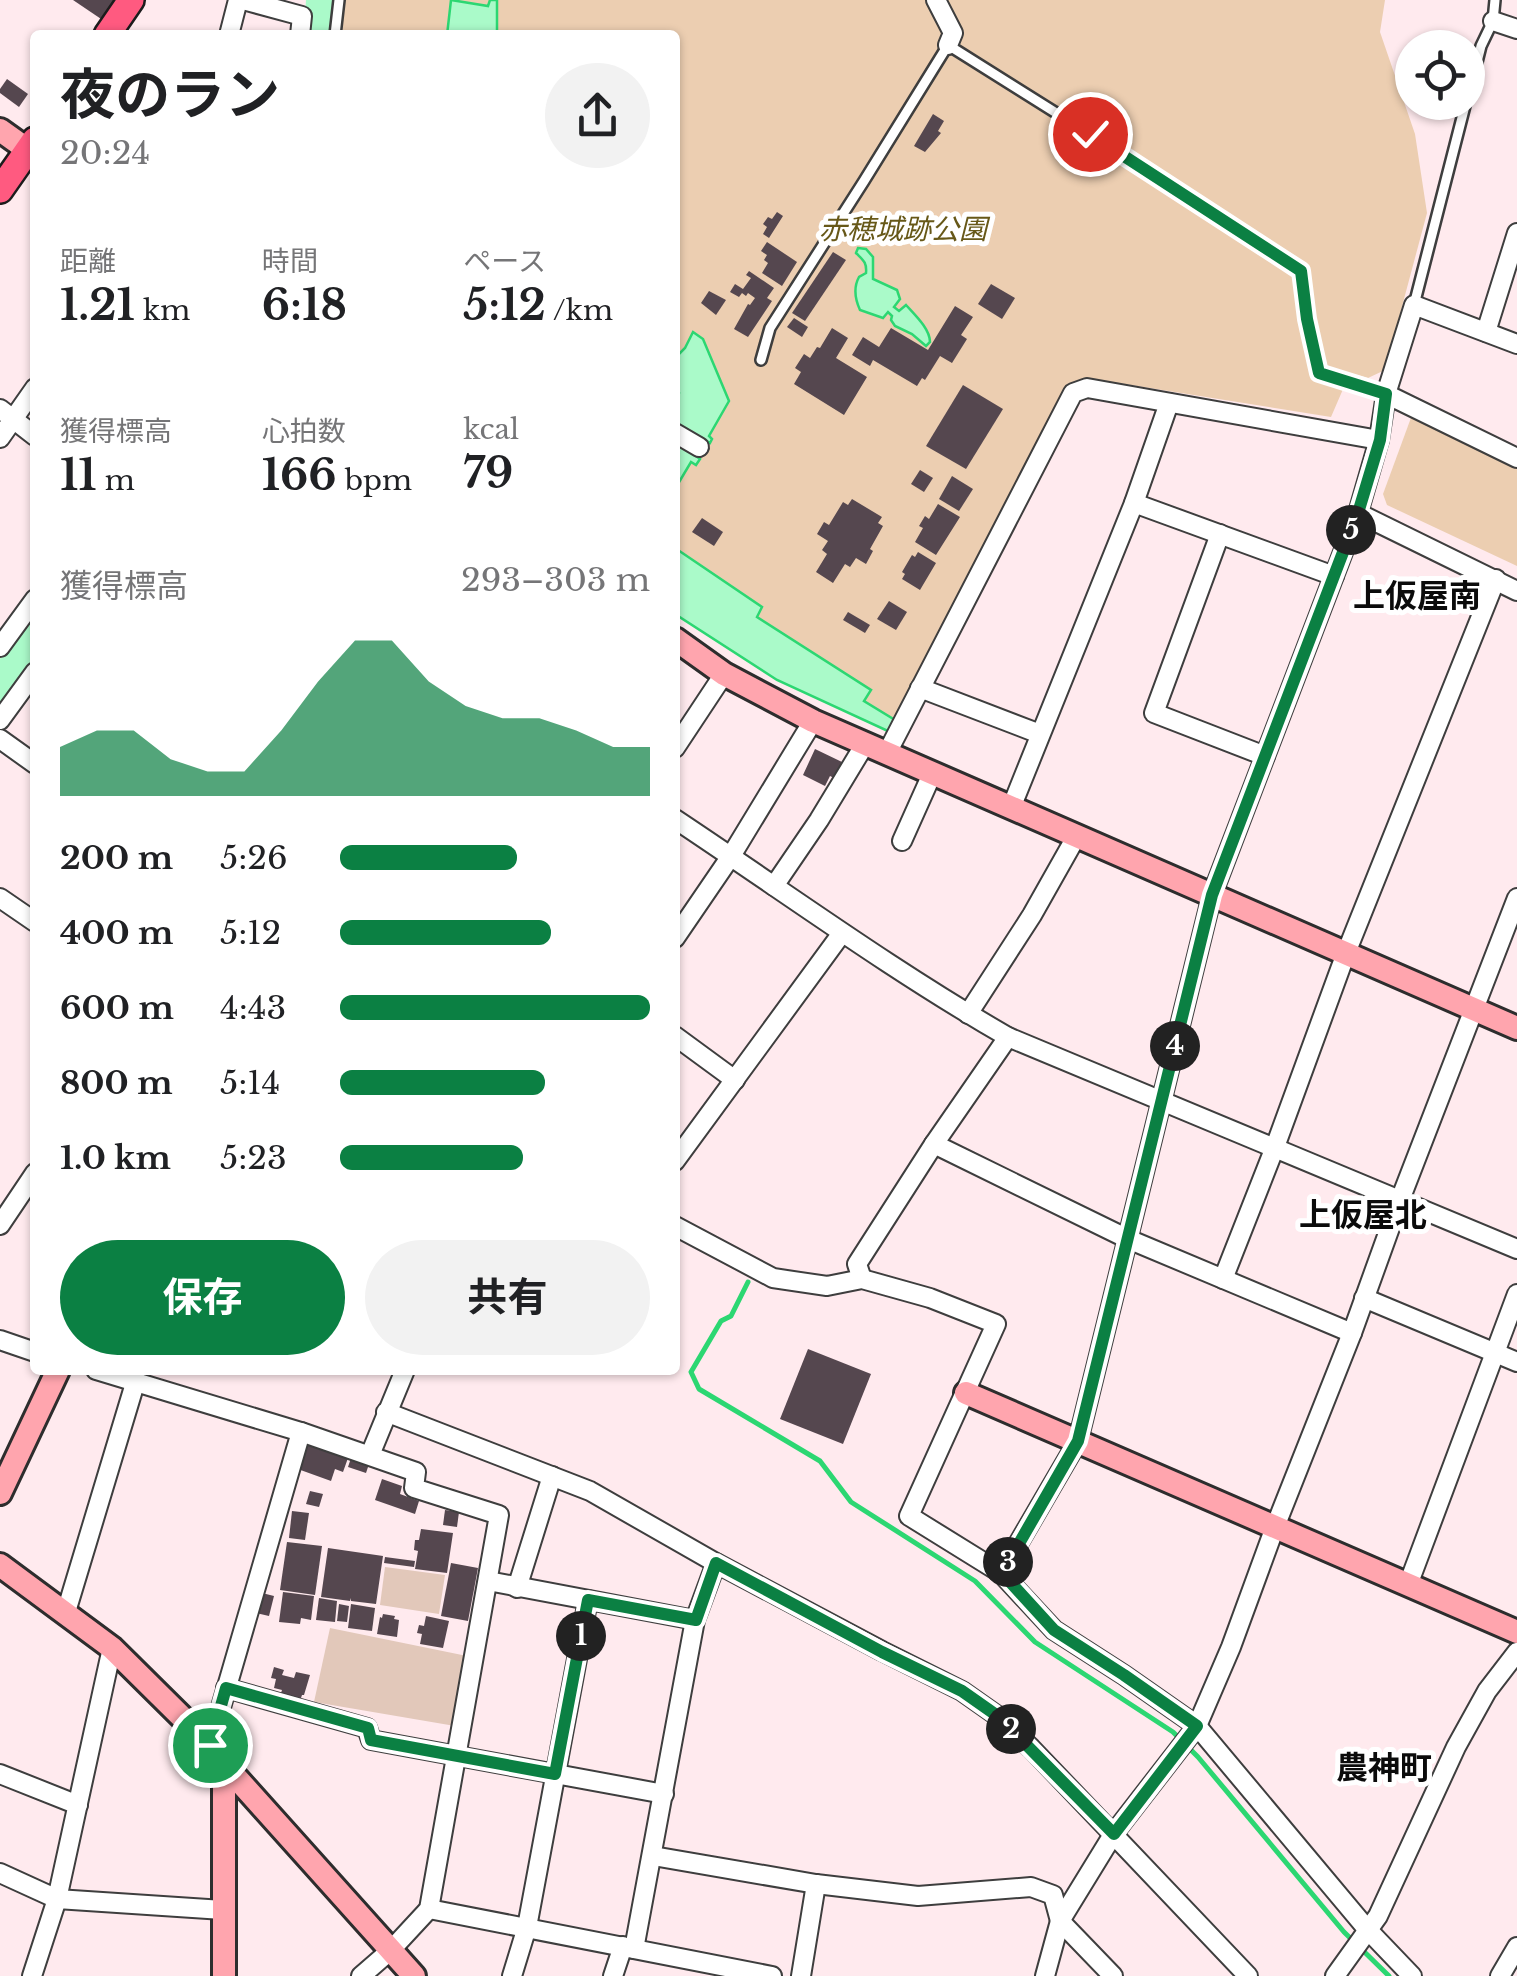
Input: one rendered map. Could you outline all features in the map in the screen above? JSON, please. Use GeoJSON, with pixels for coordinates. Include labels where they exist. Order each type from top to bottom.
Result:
{"type":"FeatureCollection","features":[{"type":"Feature","properties":{"kind":"main road"},"geometry":{"type":"LineString","coordinates":[[110,30],[131,0]]}},
{"type":"Feature","properties":{"kind":"main road"},"geometry":{"type":"LineString","coordinates":[[0,190],[30,152]]}},
{"type":"Feature","properties":{"kind":"street"},"geometry":{"type":"LineString","coordinates":[[231,30],[240,0],[302,16],[301,30]]}},
{"type":"Feature","properties":{"kind":"street"},"geometry":{"type":"LineString","coordinates":[[936,0],[954,33],[948,46]]}},
{"type":"Feature","properties":{"kind":"street"},"geometry":{"type":"LineString","coordinates":[[1493,22],[1517,29]]}},
{"type":"Feature","properties":{"kind":"street"},"geometry":{"type":"LineString","coordinates":[[0,130],[30,146]]}},
{"type":"Feature","properties":{"kind":"street"},"geometry":{"type":"LineString","coordinates":[[1486,332],[1517,233]]}},
{"type":"Feature","properties":{"kind":"street"},"geometry":{"type":"LineString","coordinates":[[1002,1573],[1078,1441],[1212,895],[1358,513],[1380,440],[1386,394],[1414,305],[1517,344]]}},
{"type":"Feature","properties":{"kind":"street"},"geometry":{"type":"LineString","coordinates":[[774,886],[920,688],[1073,392],[1087,388],[1380,440]]}},
{"type":"Feature","properties":{"kind":"street"},"geometry":{"type":"LineString","coordinates":[[0,438],[6,414],[30,392]]}},
{"type":"Feature","properties":{"kind":"street"},"geometry":{"type":"LineString","coordinates":[[1386,394],[1517,458]]}},
{"type":"Feature","properties":{"kind":"street"},"geometry":{"type":"LineString","coordinates":[[1012,808],[1134,503],[1169,404]]}},
{"type":"Feature","properties":{"kind":"street"},"geometry":{"type":"LineString","coordinates":[[6,414],[30,432]]}},
{"type":"Feature","properties":{"kind":"street"},"geometry":{"type":"LineString","coordinates":[[680,435],[699,447]]}},
{"type":"Feature","properties":{"kind":"street"},"geometry":{"type":"LineString","coordinates":[[1134,503],[1334,576]]}},
{"type":"Feature","properties":{"kind":"street"},"geometry":{"type":"LineString","coordinates":[[1358,513],[1517,591]]}},
{"type":"Feature","properties":{"kind":"street"},"geometry":{"type":"LineString","coordinates":[[1220,534],[1154,713],[1265,756]]}},
{"type":"Feature","properties":{"kind":"street"},"geometry":{"type":"LineString","coordinates":[[1224,1279],[1346,952],[1496,579]]}},
{"type":"Feature","properties":{"kind":"street"},"geometry":{"type":"LineString","coordinates":[[0,647],[30,606]]}},
{"type":"Feature","properties":{"kind":"street"},"geometry":{"type":"LineString","coordinates":[[680,643],[724,674],[813,721],[1517,1028]]}},
{"type":"Feature","properties":{"kind":"street"},"geometry":{"type":"LineString","coordinates":[[680,740],[724,674]]}},
{"type":"Feature","properties":{"kind":"street"},"geometry":{"type":"LineString","coordinates":[[0,720],[30,679]]}},
{"type":"Feature","properties":{"kind":"street"},"geometry":{"type":"LineString","coordinates":[[920,688],[1040,734]]}},
{"type":"Feature","properties":{"kind":"street"},"geometry":{"type":"LineString","coordinates":[[680,931],[732,856],[813,721]]}},
{"type":"Feature","properties":{"kind":"street"},"geometry":{"type":"LineString","coordinates":[[0,739],[30,760]]}},
{"type":"Feature","properties":{"kind":"street"},"geometry":{"type":"LineString","coordinates":[[902,841],[932,774]]}},
{"type":"Feature","properties":{"kind":"street"},"geometry":{"type":"LineString","coordinates":[[680,822],[842,933],[1008,1036],[1517,1249]]}},
{"type":"Feature","properties":{"kind":"street"},"geometry":{"type":"LineString","coordinates":[[968,1014],[1032,915],[1076,837]]}},
{"type":"Feature","properties":{"kind":"street"},"geometry":{"type":"LineString","coordinates":[[0,898],[30,919]]}},
{"type":"Feature","properties":{"kind":"street"},"geometry":{"type":"LineString","coordinates":[[1045,1976],[1060,1921],[1114,1834],[1197,1726],[1232,1647],[1517,898]]}},
{"type":"Feature","properties":{"kind":"street"},"geometry":{"type":"LineString","coordinates":[[680,1153],[842,933]]}},
{"type":"Feature","properties":{"kind":"street"},"geometry":{"type":"LineString","coordinates":[[862,1279],[857,1264],[1008,1036]]}},
{"type":"Feature","properties":{"kind":"street"},"geometry":{"type":"LineString","coordinates":[[680,1040],[735,1080]]}},
{"type":"Feature","properties":{"kind":"street"},"geometry":{"type":"LineString","coordinates":[[934,1144],[1128,1240],[1352,1333]]}},
{"type":"Feature","properties":{"kind":"street"},"geometry":{"type":"LineString","coordinates":[[0,1225],[8,1196],[30,1178]]}},
{"type":"Feature","properties":{"kind":"street"},"geometry":{"type":"LineString","coordinates":[[680,1229],[774,1278],[827,1286],[862,1279],[930,1298],[996,1324],[909,1516],[1002,1573],[1054,1630],[1197,1726],[1367,1929],[1412,1976]]}},
{"type":"Feature","properties":{"kind":"street"},"geometry":{"type":"LineString","coordinates":[[1408,1585],[1517,1294]]}},
{"type":"Feature","properties":{"kind":"street"},"geometry":{"type":"LineString","coordinates":[[1364,1298],[1517,1362]]}},
{"type":"Feature","properties":{"kind":"street"},"geometry":{"type":"LineString","coordinates":[[0,1340],[30,1350]]}},
{"type":"Feature","properties":{"kind":"street"},"geometry":{"type":"LineString","coordinates":[[0,1492],[56,1375]]}},
{"type":"Feature","properties":{"kind":"street"},"geometry":{"type":"LineString","coordinates":[[116,1375],[370,1454],[416,1472],[414,1488],[499,1516],[430,1908],[392,1950],[361,1976]]}},
{"type":"Feature","properties":{"kind":"street"},"geometry":{"type":"LineString","coordinates":[[370,1454],[402,1375]]}},
{"type":"Feature","properties":{"kind":"street"},"geometry":{"type":"LineString","coordinates":[[66,1612],[136,1380]]}},
{"type":"Feature","properties":{"kind":"street"},"geometry":{"type":"LineString","coordinates":[[966,1393],[1517,1632]]}},
{"type":"Feature","properties":{"kind":"street"},"geometry":{"type":"LineString","coordinates":[[386,1412],[590,1491],[716,1563],[962,1691],[999,1717],[1248,1976]]}},
{"type":"Feature","properties":{"kind":"street"},"geometry":{"type":"LineString","coordinates":[[224,1976],[217,1755],[226,1688],[301,1432]]}},
{"type":"Feature","properties":{"kind":"street"},"geometry":{"type":"LineString","coordinates":[[517,1588],[552,1476]]}},
{"type":"Feature","properties":{"kind":"street"},"geometry":{"type":"LineString","coordinates":[[614,1976],[629,1947],[653,1856],[696,1620],[716,1563]]}},
{"type":"Feature","properties":{"kind":"street"},"geometry":{"type":"LineString","coordinates":[[0,1565],[112,1648],[217,1755],[414,1976]]}},
{"type":"Feature","properties":{"kind":"street"},"geometry":{"type":"LineString","coordinates":[[488,1582],[696,1620]]}},
{"type":"Feature","properties":{"kind":"street"},"geometry":{"type":"LineString","coordinates":[[512,1976],[527,1928],[588,1600]]}},
{"type":"Feature","properties":{"kind":"street"},"geometry":{"type":"LineString","coordinates":[[32,1976],[57,1898],[112,1648]]}},
{"type":"Feature","properties":{"kind":"street"},"geometry":{"type":"LineString","coordinates":[[1334,1976],[1378,1916],[1464,1732],[1487,1691],[1517,1652]]}},
{"type":"Feature","properties":{"kind":"street"},"geometry":{"type":"LineString","coordinates":[[226,1688],[368,1728],[371,1740],[664,1794]]}},
{"type":"Feature","properties":{"kind":"street"},"geometry":{"type":"LineString","coordinates":[[0,1774],[78,1805]]}},
{"type":"Feature","properties":{"kind":"street"},"geometry":{"type":"LineString","coordinates":[[653,1856],[816,1884],[918,1896],[1031,1887],[1053,1895],[1060,1921],[1113,1976]]}},
{"type":"Feature","properties":{"kind":"street"},"geometry":{"type":"LineString","coordinates":[[0,1873],[57,1898],[223,1910]]}},
{"type":"Feature","properties":{"kind":"street"},"geometry":{"type":"LineString","coordinates":[[800,1976],[816,1884]]}},
{"type":"Feature","properties":{"kind":"street"},"geometry":{"type":"LineString","coordinates":[[430,1908],[772,1976]]}},
{"type":"Feature","properties":{"kind":"street"},"geometry":{"type":"LineString","coordinates":[[1503,1975],[1517,1946]]}},
{"type":"Feature","properties":{"kind":"lane"},"geometry":{"type":"LineString","coordinates":[[336,30],[339,0]]}},
{"type":"Feature","properties":{"kind":"lane"},"geometry":{"type":"LineString","coordinates":[[1485,38],[1493,22],[1495,0]]}},
{"type":"Feature","properties":{"kind":"lane"},"geometry":{"type":"LineString","coordinates":[[762,360],[770,328],[948,46],[1301,271],[1319,373],[1386,394]]}},
{"type":"Feature","properties":{"kind":"lane"},"geometry":{"type":"LineString","coordinates":[[1414,305],[1462,120]]}},
{"type":"Feature","properties":{"kind":"green space","name":"赤穂城跡公園"},"geometry":{"type":"Polygon","coordinates":[[[340,0],[1385,0],[1380,32],[1395,76],[1395,120],[1410,120],[1427,213],[1385,370],[1368,378],[1350,373],[1331,417],[1087,378],[1065,390],[895,720],[777,680],[680,617],[680,30],[339,30],[340,0]]]}},
{"type":"Feature","properties":{"kind":"green space"},"geometry":{"type":"Polygon","coordinates":[[[1412,415],[1517,456],[1517,566],[1387,505],[1383,494],[1412,415]]]}},
{"type":"Feature","properties":{"kind":"shaded area"},"geometry":{"type":"Polygon","coordinates":[[[451,0],[488,6],[490,0],[497,0],[497,30],[448,30],[451,0]]]}},
{"type":"Feature","properties":{"kind":"shaded area"},"geometry":{"type":"Polygon","coordinates":[[[858,248],[866,249],[873,257],[873,279],[897,290],[900,299],[894,307],[899,311],[906,305],[925,327],[930,342],[926,346],[895,326],[888,312],[883,318],[860,310],[856,285],[866,269],[856,253],[858,248]]]}},
{"type":"Feature","properties":{"kind":"shaded area"},"geometry":{"type":"Polygon","coordinates":[[[693,332],[703,339],[729,401],[709,436],[710,443],[702,438],[692,453],[700,459],[696,465],[691,462],[680,481],[680,353],[693,332]]]}},
{"type":"Feature","properties":{"kind":"shaded area"},"geometry":{"type":"Polygon","coordinates":[[[680,551],[762,607],[757,617],[871,690],[864,701],[895,720],[890,732],[777,680],[680,617],[680,551]]]}},
{"type":"Feature","properties":{"kind":"shaded area"},"geometry":{"type":"Polygon","coordinates":[[[385,1567],[445,1575],[439,1614],[380,1605],[385,1567]]]}},
{"type":"Feature","properties":{"kind":"shaded area"},"geometry":{"type":"Polygon","coordinates":[[[330,1628],[467,1656],[455,1726],[314,1702],[330,1628]]]}},
{"type":"Feature","properties":{"kind":"building"},"geometry":{"type":"Polygon","coordinates":[[[73,0],[127,0],[110,25],[73,0]]]}},
{"type":"Feature","properties":{"kind":"building"},"geometry":{"type":"Polygon","coordinates":[[[7,79],[28,94],[19,107],[0,93],[7,79]]]}},
{"type":"Feature","properties":{"kind":"building"},"geometry":{"type":"Polygon","coordinates":[[[933,114],[944,121],[938,131],[941,133],[925,152],[914,146],[933,114]]]}},
{"type":"Feature","properties":{"kind":"building"},"geometry":{"type":"Polygon","coordinates":[[[777,212],[783,216],[769,238],[763,234],[767,227],[763,224],[777,212]]]}},
{"type":"Feature","properties":{"kind":"building"},"geometry":{"type":"Polygon","coordinates":[[[767,242],[797,262],[782,286],[762,273],[768,263],[764,260],[767,255],[761,251],[767,242]]]}},
{"type":"Feature","properties":{"kind":"building"},"geometry":{"type":"Polygon","coordinates":[[[833,252],[846,260],[805,321],[792,313],[833,252]]]}},
{"type":"Feature","properties":{"kind":"building"},"geometry":{"type":"Polygon","coordinates":[[[749,271],[774,288],[767,298],[772,301],[748,337],[734,329],[755,298],[748,293],[739,297],[730,292],[735,284],[743,289],[751,278],[746,275],[749,271]]]}},
{"type":"Feature","properties":{"kind":"building"},"geometry":{"type":"Polygon","coordinates":[[[991,284],[1015,298],[1002,319],[978,304],[991,284]]]}},
{"type":"Feature","properties":{"kind":"building"},"geometry":{"type":"Polygon","coordinates":[[[709,291],[726,300],[716,315],[701,303],[709,291]]]}},
{"type":"Feature","properties":{"kind":"building"},"geometry":{"type":"Polygon","coordinates":[[[955,306],[973,317],[961,335],[967,339],[952,363],[940,356],[917,386],[873,360],[870,366],[852,355],[863,337],[879,347],[891,328],[928,350],[955,306]]]}},
{"type":"Feature","properties":{"kind":"building"},"geometry":{"type":"Polygon","coordinates":[[[794,318],[808,327],[802,337],[787,327],[794,318]]]}},
{"type":"Feature","properties":{"kind":"building"},"geometry":{"type":"Polygon","coordinates":[[[832,328],[848,338],[836,358],[867,377],[844,415],[794,384],[801,372],[795,368],[804,354],[810,358],[832,328]]]}},
{"type":"Feature","properties":{"kind":"building"},"geometry":{"type":"Polygon","coordinates":[[[963,385],[1003,409],[966,469],[926,446],[963,385]]]}},
{"type":"Feature","properties":{"kind":"building"},"geometry":{"type":"Polygon","coordinates":[[[920,470],[933,478],[924,492],[911,484],[920,470]]]}},
{"type":"Feature","properties":{"kind":"building"},"geometry":{"type":"Polygon","coordinates":[[[952,476],[973,489],[959,511],[939,499],[952,476]]]}},
{"type":"Feature","properties":{"kind":"building"},"geometry":{"type":"Polygon","coordinates":[[[852,499],[882,517],[878,523],[883,526],[866,564],[856,558],[850,567],[845,564],[833,583],[816,572],[827,554],[822,550],[828,541],[817,534],[824,522],[829,525],[843,502],[848,505],[852,499]]]}},
{"type":"Feature","properties":{"kind":"building"},"geometry":{"type":"Polygon","coordinates":[[[938,504],[960,517],[936,555],[915,542],[925,516],[929,519],[938,504]]]}},
{"type":"Feature","properties":{"kind":"building"},"geometry":{"type":"Polygon","coordinates":[[[702,518],[723,532],[714,546],[692,532],[702,518]]]}},
{"type":"Feature","properties":{"kind":"building"},"geometry":{"type":"Polygon","coordinates":[[[918,552],[936,563],[920,590],[902,579],[912,555],[915,557],[918,552]]]}},
{"type":"Feature","properties":{"kind":"building"},"geometry":{"type":"Polygon","coordinates":[[[889,601],[907,612],[896,630],[877,619],[889,601]]]}},
{"type":"Feature","properties":{"kind":"building"},"geometry":{"type":"Polygon","coordinates":[[[848,612],[870,625],[865,633],[843,620],[848,612]]]}},
{"type":"Feature","properties":{"kind":"building"},"geometry":{"type":"Polygon","coordinates":[[[815,749],[842,762],[825,786],[803,775],[815,749]]]}},
{"type":"Feature","properties":{"kind":"building"},"geometry":{"type":"Polygon","coordinates":[[[808,1349],[871,1374],[843,1444],[780,1419],[808,1349]]]}},
{"type":"Feature","properties":{"kind":"building"},"geometry":{"type":"Polygon","coordinates":[[[304,1443],[348,1458],[343,1472],[335,1469],[331,1481],[295,1468],[304,1443]]]}},
{"type":"Feature","properties":{"kind":"building"},"geometry":{"type":"Polygon","coordinates":[[[351,1458],[369,1464],[366,1473],[348,1467],[351,1458]]]}},
{"type":"Feature","properties":{"kind":"building"},"geometry":{"type":"Polygon","coordinates":[[[382,1479],[402,1486],[400,1494],[419,1501],[415,1514],[375,1500],[382,1479]]]}},
{"type":"Feature","properties":{"kind":"building"},"geometry":{"type":"Polygon","coordinates":[[[310,1491],[323,1494],[319,1507],[306,1504],[310,1491]]]}},
{"type":"Feature","properties":{"kind":"building"},"geometry":{"type":"Polygon","coordinates":[[[445,1510],[459,1512],[457,1527],[443,1525],[445,1510]]]}},
{"type":"Feature","properties":{"kind":"building"},"geometry":{"type":"Polygon","coordinates":[[[292,1511],[309,1513],[305,1540],[289,1538],[292,1511]]]}},
{"type":"Feature","properties":{"kind":"building"},"geometry":{"type":"Polygon","coordinates":[[[421,1529],[453,1533],[447,1573],[415,1569],[415,1540],[419,1540],[421,1529]]]}},
{"type":"Feature","properties":{"kind":"building"},"geometry":{"type":"Polygon","coordinates":[[[287,1542],[322,1546],[315,1595],[280,1590],[287,1542]]]}},
{"type":"Feature","properties":{"kind":"building"},"geometry":{"type":"Polygon","coordinates":[[[328,1548],[383,1556],[376,1604],[321,1597],[328,1548]]]}},
{"type":"Feature","properties":{"kind":"building"},"geometry":{"type":"Polygon","coordinates":[[[385,1557],[415,1561],[414,1567],[384,1563],[385,1557]]]}},
{"type":"Feature","properties":{"kind":"building"},"geometry":{"type":"Polygon","coordinates":[[[451,1563],[478,1568],[468,1621],[441,1616],[451,1563]]]}},
{"type":"Feature","properties":{"kind":"building"},"geometry":{"type":"Polygon","coordinates":[[[283,1592],[314,1596],[311,1620],[301,1618],[300,1624],[279,1622],[283,1592]]]}},
{"type":"Feature","properties":{"kind":"building"},"geometry":{"type":"Polygon","coordinates":[[[262,1593],[274,1596],[269,1616],[256,1613],[262,1593]]]}},
{"type":"Feature","properties":{"kind":"building"},"geometry":{"type":"Polygon","coordinates":[[[319,1598],[337,1601],[335,1622],[316,1620],[319,1598]]]}},
{"type":"Feature","properties":{"kind":"building"},"geometry":{"type":"Polygon","coordinates":[[[339,1604],[349,1606],[347,1622],[337,1621],[339,1604]]]}},
{"type":"Feature","properties":{"kind":"building"},"geometry":{"type":"Polygon","coordinates":[[[351,1604],[375,1608],[372,1631],[348,1628],[351,1604]]]}},
{"type":"Feature","properties":{"kind":"building"},"geometry":{"type":"Polygon","coordinates":[[[383,1614],[399,1620],[397,1637],[377,1634],[383,1614]]]}},
{"type":"Feature","properties":{"kind":"building"},"geometry":{"type":"Polygon","coordinates":[[[426,1616],[449,1621],[443,1648],[420,1644],[422,1634],[417,1633],[426,1616]]]}},
{"type":"Feature","properties":{"kind":"building"},"geometry":{"type":"Polygon","coordinates":[[[274,1667],[284,1670],[282,1675],[294,1678],[296,1672],[310,1675],[300,1701],[280,1696],[282,1690],[274,1688],[276,1679],[271,1678],[274,1667]]]}},
{"type":"Feature","properties":{"kind":"waterway"},"geometry":{"type":"LineString","coordinates":[[320,30],[322,0]]}},
{"type":"Feature","properties":{"kind":"waterway"},"geometry":{"type":"LineString","coordinates":[[0,686],[30,645]]}},
{"type":"Feature","properties":{"kind":"waterway"},"geometry":{"type":"LineString","coordinates":[[748,1282],[731,1316],[721,1321],[691,1372],[699,1389],[820,1461],[851,1502],[975,1581],[1035,1642],[1173,1732],[1344,1932],[1389,1976]]}},
{"type":"Feature","properties":{"kind":"district","name":"上仮屋南"},"geometry":{"type":"Point","coordinates":[1417,596]}},
{"type":"Feature","properties":{"kind":"district","name":"上仮屋北"},"geometry":{"type":"Point","coordinates":[1363,1215]}},
{"type":"Feature","properties":{"kind":"district","name":"農神町"},"geometry":{"type":"Point","coordinates":[1384,1768]}},
{"type":"Feature","properties":{"kind":"route"},"geometry":{"type":"LineString","coordinates":[[210,1745],[226,1688],[368,1728],[371,1740],[555,1774],[588,1600],[696,1620],[716,1563],[962,1691],[999,1717],[1114,1834],[1197,1726],[1054,1630],[1002,1573],[1078,1441],[1212,895],[1358,513],[1380,440],[1386,394],[1319,373],[1301,271],[1090,134]]}}]}
